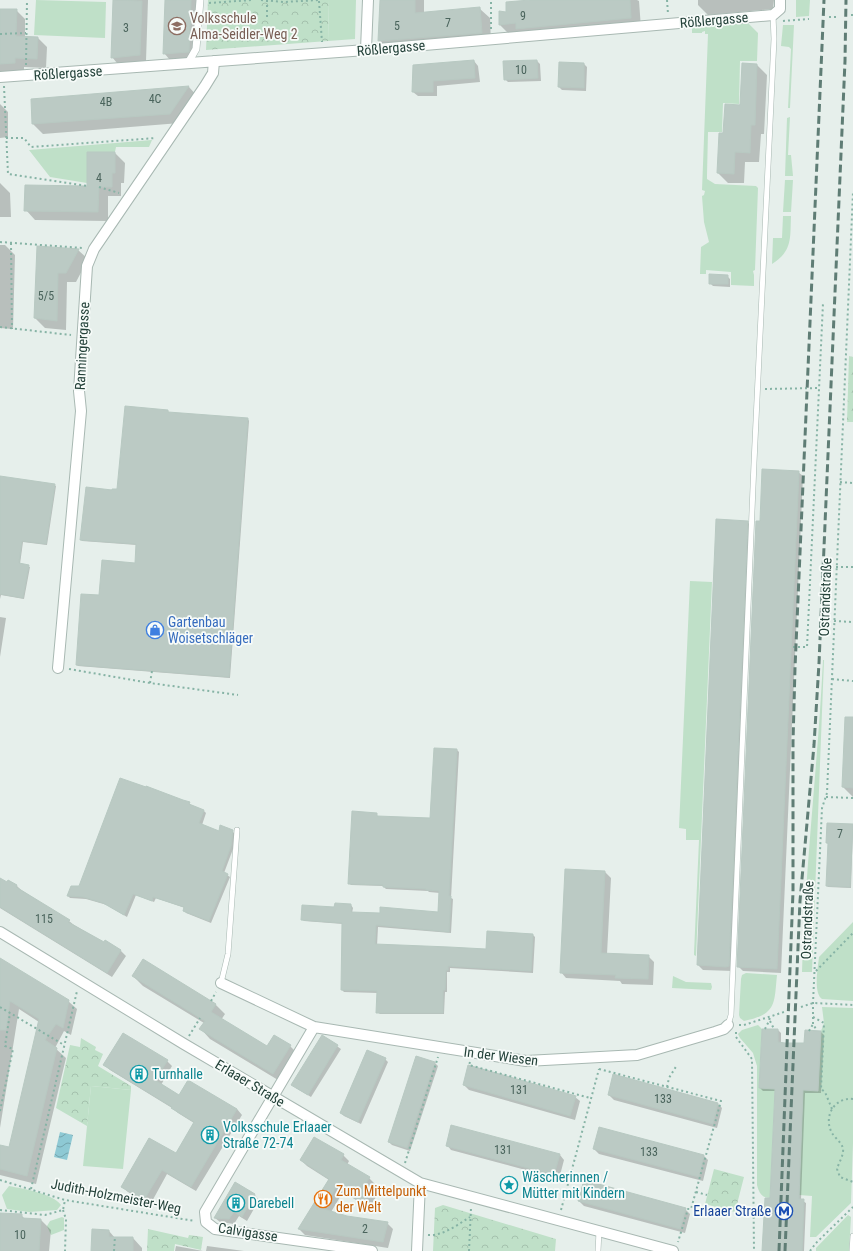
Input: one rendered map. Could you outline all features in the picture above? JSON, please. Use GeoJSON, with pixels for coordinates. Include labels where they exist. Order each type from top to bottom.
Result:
{"type":"FeatureCollection","features":[{"type":"Feature","properties":{"kind":"street"},"geometry":{"type":"LineString","coordinates":[[366,50],[368,0]]}},
{"type":"Feature","properties":{"kind":"street"},"geometry":{"type":"LineString","coordinates":[[188,64],[196,49],[199,2]]}},
{"type":"Feature","properties":{"kind":"street","name":"Rößlergasse"},"geometry":{"type":"LineString","coordinates":[[2,77],[188,64],[490,39],[669,23],[777,8]]}},
{"type":"Feature","properties":{"kind":"street","name":"Ranningergasse"},"geometry":{"type":"LineString","coordinates":[[58,668],[81,411],[79,391],[87,266],[94,249],[213,73],[214,61]]}},
{"type":"Feature","properties":{"kind":"street","name":"Erlaaer Straße"},"geometry":{"type":"LineString","coordinates":[[0,932],[184,1044],[420,1183],[599,1231],[650,1248],[675,1248]]}},
{"type":"Feature","properties":{"kind":"street","name":"In der Wiesen"},"geometry":{"type":"LineString","coordinates":[[222,983],[314,1027],[472,1053],[531,1061],[637,1055],[715,1032],[733,1025]]}},
{"type":"Feature","properties":{"kind":"street","name":"Calvigasse"},"geometry":{"type":"LineString","coordinates":[[314,1027],[205,1212],[206,1222],[215,1229],[372,1251]]}},
{"type":"Feature","properties":{"kind":"street"},"geometry":{"type":"LineString","coordinates":[[417,1251],[420,1183]]}},
{"type":"Feature","properties":{"kind":"lane"},"geometry":{"type":"LineString","coordinates":[[733,1025],[731,1015],[758,388],[774,39],[777,8]]}},
{"type":"Feature","properties":{"kind":"lane"},"geometry":{"type":"LineString","coordinates":[[222,983],[228,954],[237,830]]}},
{"type":"Feature","properties":{"kind":"lane"},"geometry":{"type":"LineString","coordinates":[[598,1251],[599,1231]]}},
{"type":"Feature","properties":{"kind":"lane"},"geometry":{"type":"LineString","coordinates":[[852,1251],[853,1236]]}},
{"type":"Feature","properties":{"kind":"path"},"geometry":{"type":"LineString","coordinates":[[26,76],[27,0]]}},
{"type":"Feature","properties":{"kind":"path"},"geometry":{"type":"LineString","coordinates":[[199,2],[252,0]]}},
{"type":"Feature","properties":{"kind":"path"},"geometry":{"type":"LineString","coordinates":[[261,0],[284,2],[319,0],[323,53]]}},
{"type":"Feature","properties":{"kind":"path"},"geometry":{"type":"LineString","coordinates":[[490,39],[492,0]]}},
{"type":"Feature","properties":{"kind":"path"},"geometry":{"type":"LineString","coordinates":[[666,0],[669,23]]}},
{"type":"Feature","properties":{"kind":"path"},"geometry":{"type":"LineString","coordinates":[[267,1],[267,17]]}},
{"type":"Feature","properties":{"kind":"path"},"geometry":{"type":"LineString","coordinates":[[777,8],[780,22],[809,19]]}},
{"type":"Feature","properties":{"kind":"path"},"geometry":{"type":"LineString","coordinates":[[829,17],[838,16]]}},
{"type":"Feature","properties":{"kind":"path"},"geometry":{"type":"LineString","coordinates":[[0,34],[26,33]]}},
{"type":"Feature","properties":{"kind":"path"},"geometry":{"type":"LineString","coordinates":[[2,77],[8,174],[87,186]]}},
{"type":"Feature","properties":{"kind":"path"},"geometry":{"type":"LineString","coordinates":[[6,138],[24,138],[31,147],[170,137]]}},
{"type":"Feature","properties":{"kind":"path"},"geometry":{"type":"LineString","coordinates":[[99,187],[130,196]]}},
{"type":"Feature","properties":{"kind":"path","name":"Ostrandstraße"},"geometry":{"type":"LineString","coordinates":[[813,1024],[822,808],[827,793],[853,192]]}},
{"type":"Feature","properties":{"kind":"path"},"geometry":{"type":"LineString","coordinates":[[0,242],[94,249]]}},
{"type":"Feature","properties":{"kind":"path"},"geometry":{"type":"LineString","coordinates":[[11,243],[12,329]]}},
{"type":"Feature","properties":{"kind":"path"},"geometry":{"type":"LineString","coordinates":[[792,647],[808,647],[823,303]]}},
{"type":"Feature","properties":{"kind":"path"},"geometry":{"type":"LineString","coordinates":[[0,328],[83,337]]}},
{"type":"Feature","properties":{"kind":"path"},"geometry":{"type":"LineString","coordinates":[[758,388],[778,390],[792,388],[819,388]]}},
{"type":"Feature","properties":{"kind":"path"},"geometry":{"type":"LineString","coordinates":[[840,482],[853,483]]}},
{"type":"Feature","properties":{"kind":"path"},"geometry":{"type":"LineString","coordinates":[[836,567],[853,567]]}},
{"type":"Feature","properties":{"kind":"path"},"geometry":{"type":"LineString","coordinates":[[834,621],[853,622]]}},
{"type":"Feature","properties":{"kind":"path"},"geometry":{"type":"LineString","coordinates":[[58,668],[238,695]]}},
{"type":"Feature","properties":{"kind":"path"},"geometry":{"type":"LineString","coordinates":[[150,683],[152,671]]}},
{"type":"Feature","properties":{"kind":"path"},"geometry":{"type":"LineString","coordinates":[[832,679],[853,680]]}},
{"type":"Feature","properties":{"kind":"path"},"geometry":{"type":"LineString","coordinates":[[826,797],[853,798]]}},
{"type":"Feature","properties":{"kind":"path"},"geometry":{"type":"LineString","coordinates":[[815,971],[853,933]]}},
{"type":"Feature","properties":{"kind":"path"},"geometry":{"type":"LineString","coordinates":[[31,1188],[80,980]]}},
{"type":"Feature","properties":{"kind":"path"},"geometry":{"type":"LineString","coordinates":[[801,1007],[813,1003],[853,1005]]}},
{"type":"Feature","properties":{"kind":"path"},"geometry":{"type":"LineString","coordinates":[[0,1007],[65,1045]]}},
{"type":"Feature","properties":{"kind":"path"},"geometry":{"type":"LineString","coordinates":[[754,1251],[752,1059],[736,1037],[733,1025],[744,1025],[784,1012]]}},
{"type":"Feature","properties":{"kind":"path"},"geometry":{"type":"LineString","coordinates":[[0,1111],[13,1049],[6,1046],[10,1013]]}},
{"type":"Feature","properties":{"kind":"path"},"geometry":{"type":"LineString","coordinates":[[770,1017],[770,1021],[774,1029]]}},
{"type":"Feature","properties":{"kind":"path"},"geometry":{"type":"LineString","coordinates":[[813,1017],[824,1023],[821,1089],[825,1092],[832,1109]]}},
{"type":"Feature","properties":{"kind":"path"},"geometry":{"type":"LineString","coordinates":[[184,1044],[200,1018]]}},
{"type":"Feature","properties":{"kind":"path"},"geometry":{"type":"LineString","coordinates":[[765,1029],[770,1021]]}},
{"type":"Feature","properties":{"kind":"path"},"geometry":{"type":"LineString","coordinates":[[809,1031],[813,1024]]}},
{"type":"Feature","properties":{"kind":"path"},"geometry":{"type":"LineString","coordinates":[[813,1024],[817,1031]]}},
{"type":"Feature","properties":{"kind":"path"},"geometry":{"type":"LineString","coordinates":[[403,1173],[441,1048]]}},
{"type":"Feature","properties":{"kind":"path"},"geometry":{"type":"LineString","coordinates":[[472,1053],[470,1065],[590,1098]]}},
{"type":"Feature","properties":{"kind":"path"},"geometry":{"type":"LineString","coordinates":[[558,1220],[599,1069],[599,1058]]}},
{"type":"Feature","properties":{"kind":"path"},"geometry":{"type":"LineString","coordinates":[[667,1087],[669,1078],[677,1065]]}},
{"type":"Feature","properties":{"kind":"path"},"geometry":{"type":"LineString","coordinates":[[599,1069],[721,1102],[691,1210],[688,1209],[675,1248]]}},
{"type":"Feature","properties":{"kind":"path"},"geometry":{"type":"LineString","coordinates":[[853,1099],[837,1102],[832,1109],[829,1122],[832,1132],[843,1147],[843,1154],[837,1169],[840,1177],[853,1182]]}},
{"type":"Feature","properties":{"kind":"path","name":"Judith-Holzmeister-Weg"},"geometry":{"type":"LineString","coordinates":[[0,1180],[31,1188],[65,1200],[206,1222]]}},
{"type":"Feature","properties":{"kind":"path"},"geometry":{"type":"LineString","coordinates":[[696,1192],[707,1195]]}},
{"type":"Feature","properties":{"kind":"path"},"geometry":{"type":"LineString","coordinates":[[469,1251],[470,1217],[473,1196]]}},
{"type":"Feature","properties":{"kind":"path"},"geometry":{"type":"LineString","coordinates":[[65,1200],[63,1210],[66,1219],[65,1251]]}},
{"type":"Feature","properties":{"kind":"path"},"geometry":{"type":"LineString","coordinates":[[810,1251],[816,1243],[853,1207]]}},
{"type":"Feature","properties":{"kind":"path"},"geometry":{"type":"LineString","coordinates":[[0,1210],[45,1215],[63,1210]]}},
{"type":"Feature","properties":{"kind":"path"},"geometry":{"type":"LineString","coordinates":[[418,1235],[434,1235],[452,1229],[470,1217]]}},
{"type":"Feature","properties":{"kind":"path"},"geometry":{"type":"LineString","coordinates":[[114,1251],[115,1236]]}},
{"type":"Feature","properties":{"kind":"green space"},"geometry":{"type":"Polygon","coordinates":[[[36,0],[106,2],[105,38],[34,35],[36,0]]]}},
{"type":"Feature","properties":{"kind":"green space"},"geometry":{"type":"Polygon","coordinates":[[[208,0],[329,0],[328,41],[206,50],[208,0]]]}},
{"type":"Feature","properties":{"kind":"green space"},"geometry":{"type":"Polygon","coordinates":[[[329,0],[356,0],[355,39],[328,41],[329,0]]]}},
{"type":"Feature","properties":{"kind":"green space"},"geometry":{"type":"Polygon","coordinates":[[[796,0],[810,0],[809,16],[796,17],[796,0]]]}},
{"type":"Feature","properties":{"kind":"green space"},"geometry":{"type":"Polygon","coordinates":[[[748,23],[758,33],[757,61],[740,61],[739,104],[723,103],[722,132],[708,132],[707,179],[715,184],[756,186],[758,188],[755,270],[753,271],[754,286],[731,285],[731,272],[706,270],[706,274],[700,274],[701,247],[709,242],[704,222],[702,196],[704,195],[705,191],[702,190],[708,34],[705,34],[705,31],[702,33],[692,33],[692,28],[748,23]]]}},
{"type":"Feature","properties":{"kind":"green space"},"geometry":{"type":"Polygon","coordinates":[[[783,25],[794,25],[790,108],[788,108],[791,49],[789,47],[781,46],[783,25]]]}},
{"type":"Feature","properties":{"kind":"green space"},"geometry":{"type":"Polygon","coordinates":[[[790,117],[788,155],[791,155],[793,176],[785,176],[787,118],[790,117]]]}},
{"type":"Feature","properties":{"kind":"green space"},"geometry":{"type":"Polygon","coordinates":[[[152,140],[149,147],[116,147],[115,152],[87,152],[87,183],[50,177],[29,150],[152,140]]]}},
{"type":"Feature","properties":{"kind":"green space"},"geometry":{"type":"Polygon","coordinates":[[[785,180],[793,180],[791,212],[783,212],[785,180]]]}},
{"type":"Feature","properties":{"kind":"green space"},"geometry":{"type":"Polygon","coordinates":[[[783,216],[791,216],[789,243],[784,254],[772,264],[773,238],[782,238],[783,216]]]}},
{"type":"Feature","properties":{"kind":"green space"},"geometry":{"type":"Polygon","coordinates":[[[849,356],[853,357],[853,422],[847,422],[849,356]]]}},
{"type":"Feature","properties":{"kind":"green space"},"geometry":{"type":"Polygon","coordinates":[[[690,581],[712,582],[696,956],[694,953],[699,840],[686,840],[686,829],[679,828],[690,581]]]}},
{"type":"Feature","properties":{"kind":"green space"},"geometry":{"type":"Polygon","coordinates":[[[823,660],[812,972],[802,972],[806,894],[823,660]]]}},
{"type":"Feature","properties":{"kind":"green space"},"geometry":{"type":"Polygon","coordinates":[[[853,922],[853,1001],[822,999],[819,996],[817,986],[819,957],[853,922]]]}},
{"type":"Feature","properties":{"kind":"green space"},"geometry":{"type":"Polygon","coordinates":[[[746,973],[777,975],[772,1006],[763,1015],[744,1021],[739,1015],[741,979],[742,975],[746,973]]]}},
{"type":"Feature","properties":{"kind":"green space"},"geometry":{"type":"Polygon","coordinates":[[[673,976],[686,982],[711,983],[712,987],[711,990],[672,988],[673,976]]]}},
{"type":"Feature","properties":{"kind":"green space"},"geometry":{"type":"Polygon","coordinates":[[[822,1007],[853,1008],[853,1143],[851,1203],[816,1237],[810,1237],[812,1196],[799,1195],[803,1090],[818,1090],[821,1031],[824,1023],[822,1007]]]}},
{"type":"Feature","properties":{"kind":"green space"},"geometry":{"type":"Polygon","coordinates":[[[758,1025],[762,1029],[759,1088],[775,1089],[770,1198],[761,1194],[757,1185],[757,1066],[753,1053],[738,1034],[742,1030],[758,1025]]]}},
{"type":"Feature","properties":{"kind":"green space"},"geometry":{"type":"Polygon","coordinates":[[[81,1038],[96,1047],[95,1050],[103,1054],[98,1066],[131,1086],[131,1090],[91,1086],[87,1126],[56,1108],[70,1045],[80,1047],[81,1038]]]}},
{"type":"Feature","properties":{"kind":"green space"},"geometry":{"type":"Polygon","coordinates":[[[91,1086],[131,1090],[123,1169],[83,1166],[91,1086]]]}},
{"type":"Feature","properties":{"kind":"green space"},"geometry":{"type":"Polygon","coordinates":[[[714,1169],[744,1177],[735,1212],[705,1204],[714,1169]]]}},
{"type":"Feature","properties":{"kind":"green space"},"geometry":{"type":"Polygon","coordinates":[[[9,1186],[30,1190],[51,1197],[61,1205],[57,1210],[29,1212],[7,1209],[2,1195],[9,1186]]]}},
{"type":"Feature","properties":{"kind":"green space"},"geometry":{"type":"Polygon","coordinates":[[[443,1205],[556,1239],[555,1251],[433,1251],[435,1208],[443,1205]]]}},
{"type":"Feature","properties":{"kind":"green space"},"geometry":{"type":"Polygon","coordinates":[[[848,1215],[851,1217],[849,1251],[816,1251],[816,1248],[848,1215]]]}},
{"type":"Feature","properties":{"kind":"green space"},"geometry":{"type":"Polygon","coordinates":[[[62,1217],[64,1218],[64,1230],[51,1235],[47,1226],[50,1221],[62,1217]]]}},
{"type":"Feature","properties":{"kind":"green space"},"geometry":{"type":"Polygon","coordinates":[[[148,1229],[188,1238],[189,1235],[203,1237],[201,1250],[175,1244],[174,1251],[147,1251],[148,1229]]]}},
{"type":"Feature","properties":{"kind":"water"},"geometry":{"type":"Polygon","coordinates":[[[60,1132],[73,1135],[67,1160],[54,1157],[60,1132]]]}},
{"type":"Feature","properties":{"kind":"building"},"geometry":{"type":"Polygon","coordinates":[[[113,0],[142,1],[140,55],[111,58],[113,0]]]}},
{"type":"Feature","properties":{"kind":"building","name":"Volksschule Alma-Seidler-Weg 2"},"geometry":{"type":"Polygon","coordinates":[[[165,0],[191,0],[189,52],[163,54],[165,0]]]}},
{"type":"Feature","properties":{"kind":"building"},"geometry":{"type":"Polygon","coordinates":[[[380,0],[415,0],[415,13],[480,7],[482,33],[378,41],[380,0]]]}},
{"type":"Feature","properties":{"kind":"building"},"geometry":{"type":"Polygon","coordinates":[[[530,0],[630,0],[631,18],[516,29],[516,23],[499,25],[499,11],[506,12],[506,2],[530,0]]]}},
{"type":"Feature","properties":{"kind":"building"},"geometry":{"type":"Polygon","coordinates":[[[0,9],[17,9],[16,36],[38,37],[37,59],[15,58],[15,63],[0,64],[0,9]]]}},
{"type":"Feature","properties":{"kind":"building"},"geometry":{"type":"Polygon","coordinates":[[[474,60],[475,78],[433,81],[433,92],[412,92],[413,65],[474,60]]]}},
{"type":"Feature","properties":{"kind":"building"},"geometry":{"type":"Polygon","coordinates":[[[537,60],[538,78],[504,80],[503,61],[537,60]]]}},
{"type":"Feature","properties":{"kind":"building"},"geometry":{"type":"Polygon","coordinates":[[[559,62],[584,63],[584,88],[558,87],[559,62]]]}},
{"type":"Feature","properties":{"kind":"building"},"geometry":{"type":"Polygon","coordinates":[[[742,63],[757,64],[755,125],[751,125],[750,153],[735,152],[734,174],[717,173],[719,133],[723,133],[725,104],[740,105],[742,63]]]}},
{"type":"Feature","properties":{"kind":"building"},"geometry":{"type":"Polygon","coordinates":[[[189,86],[170,114],[32,124],[31,99],[189,86]]]}},
{"type":"Feature","properties":{"kind":"building"},"geometry":{"type":"Polygon","coordinates":[[[87,152],[115,152],[115,173],[112,173],[112,187],[99,187],[98,212],[24,211],[25,185],[87,186],[87,152]]]}},
{"type":"Feature","properties":{"kind":"building"},"geometry":{"type":"Polygon","coordinates":[[[37,246],[79,249],[66,273],[58,273],[57,321],[34,318],[37,246]]]}},
{"type":"Feature","properties":{"kind":"building"},"geometry":{"type":"Polygon","coordinates":[[[709,274],[728,275],[728,284],[709,284],[709,274]]]}},
{"type":"Feature","properties":{"kind":"building"},"geometry":{"type":"Polygon","coordinates":[[[125,406],[168,410],[168,412],[248,418],[229,677],[76,665],[81,594],[99,595],[102,560],[135,563],[136,544],[80,540],[86,487],[112,490],[117,489],[125,406]]]}},
{"type":"Feature","properties":{"kind":"building"},"geometry":{"type":"Polygon","coordinates":[[[762,469],[799,471],[777,969],[737,967],[756,521],[760,521],[762,469]]]}},
{"type":"Feature","properties":{"kind":"building"},"geometry":{"type":"Polygon","coordinates":[[[0,476],[55,484],[46,544],[22,541],[19,563],[29,565],[23,598],[0,594],[0,476]]]}},
{"type":"Feature","properties":{"kind":"building"},"geometry":{"type":"Polygon","coordinates":[[[716,519],[748,521],[729,966],[726,967],[697,965],[716,519]]]}},
{"type":"Feature","properties":{"kind":"building"},"geometry":{"type":"Polygon","coordinates":[[[845,717],[853,717],[853,788],[842,787],[845,717]]]}},
{"type":"Feature","properties":{"kind":"building"},"geometry":{"type":"Polygon","coordinates":[[[434,748],[457,749],[449,896],[451,896],[449,932],[376,925],[375,944],[486,949],[487,931],[533,934],[531,971],[448,966],[448,970],[446,970],[445,990],[443,990],[443,1013],[376,1013],[377,991],[341,990],[342,923],[301,920],[302,905],[334,907],[335,903],[351,904],[351,912],[380,913],[380,907],[438,912],[439,891],[383,887],[383,885],[348,884],[352,811],[377,813],[377,816],[430,818],[434,748]]]}},
{"type":"Feature","properties":{"kind":"building"},"geometry":{"type":"Polygon","coordinates":[[[120,778],[190,802],[189,804],[204,810],[199,823],[219,831],[220,825],[233,830],[231,846],[222,871],[228,874],[209,921],[183,911],[184,907],[153,897],[152,901],[133,894],[124,915],[103,903],[83,897],[67,896],[71,886],[79,886],[120,778]]]}},
{"type":"Feature","properties":{"kind":"building"},"geometry":{"type":"Polygon","coordinates":[[[827,823],[853,824],[850,887],[826,886],[828,843],[826,843],[827,823]]]}},
{"type":"Feature","properties":{"kind":"building"},"geometry":{"type":"Polygon","coordinates":[[[565,869],[605,871],[601,953],[649,955],[648,979],[615,978],[616,975],[560,973],[565,869]]]}},
{"type":"Feature","properties":{"kind":"building"},"geometry":{"type":"Polygon","coordinates":[[[0,878],[17,885],[16,887],[70,920],[68,922],[104,942],[105,940],[121,950],[107,973],[0,907],[0,878]]]}},
{"type":"Feature","properties":{"kind":"building"},"geometry":{"type":"Polygon","coordinates":[[[0,958],[69,1000],[63,1028],[56,1024],[45,1040],[57,1048],[27,1176],[0,1169],[0,1145],[9,1147],[39,1019],[10,1001],[6,1030],[0,1030],[0,958]]]}},
{"type":"Feature","properties":{"kind":"building"},"geometry":{"type":"Polygon","coordinates":[[[143,959],[216,1004],[211,1012],[267,1046],[274,1035],[291,1045],[273,1074],[199,1029],[205,1021],[132,976],[143,959]]]}},
{"type":"Feature","properties":{"kind":"building","name":"Erlaaer Straße"},"geometry":{"type":"Polygon","coordinates":[[[762,1029],[778,1029],[778,1042],[785,1043],[804,1043],[805,1030],[821,1031],[818,1091],[803,1090],[799,1199],[804,1199],[802,1251],[762,1251],[765,1198],[770,1198],[775,1089],[759,1088],[762,1029]]]}},
{"type":"Feature","properties":{"kind":"building"},"geometry":{"type":"Polygon","coordinates":[[[123,1033],[168,1060],[155,1080],[179,1095],[188,1080],[237,1109],[191,1187],[162,1170],[144,1200],[121,1187],[149,1138],[176,1153],[194,1122],[103,1065],[123,1033]]]}},
{"type":"Feature","properties":{"kind":"building"},"geometry":{"type":"Polygon","coordinates":[[[322,1035],[338,1045],[308,1095],[291,1085],[322,1035]]]}},
{"type":"Feature","properties":{"kind":"building"},"geometry":{"type":"Polygon","coordinates":[[[367,1050],[386,1058],[358,1122],[340,1113],[367,1050]]]}},
{"type":"Feature","properties":{"kind":"building"},"geometry":{"type":"Polygon","coordinates":[[[416,1056],[435,1062],[407,1148],[388,1142],[416,1056]]]}},
{"type":"Feature","properties":{"kind":"building"},"geometry":{"type":"Polygon","coordinates":[[[468,1065],[576,1096],[570,1116],[463,1085],[468,1065]]]}},
{"type":"Feature","properties":{"kind":"building"},"geometry":{"type":"Polygon","coordinates":[[[613,1074],[718,1103],[713,1124],[608,1095],[613,1074]]]}},
{"type":"Feature","properties":{"kind":"building"},"geometry":{"type":"Polygon","coordinates":[[[451,1125],[560,1154],[554,1175],[446,1146],[451,1125]]]}},
{"type":"Feature","properties":{"kind":"building"},"geometry":{"type":"Polygon","coordinates":[[[599,1127],[704,1155],[699,1177],[593,1149],[599,1127]]]}},
{"type":"Feature","properties":{"kind":"building"},"geometry":{"type":"Polygon","coordinates":[[[314,1137],[344,1154],[341,1160],[370,1177],[366,1183],[373,1187],[363,1203],[336,1187],[324,1209],[347,1216],[388,1222],[383,1242],[298,1229],[329,1179],[300,1160],[314,1137]]]}},
{"type":"Feature","properties":{"kind":"building"},"geometry":{"type":"Polygon","coordinates":[[[584,1180],[686,1208],[680,1229],[578,1201],[584,1180]]]}},
{"type":"Feature","properties":{"kind":"building","name":"Darebell"},"geometry":{"type":"Polygon","coordinates":[[[235,1182],[255,1194],[242,1217],[234,1212],[229,1219],[214,1218],[235,1182]]]}},
{"type":"Feature","properties":{"kind":"building"},"geometry":{"type":"Polygon","coordinates":[[[0,1213],[22,1214],[22,1218],[41,1219],[39,1251],[0,1251],[0,1213]]]}},
{"type":"Feature","properties":{"kind":"building"},"geometry":{"type":"Polygon","coordinates":[[[92,1229],[109,1230],[109,1237],[133,1237],[133,1251],[91,1251],[92,1229]]]}},
{"type":"Feature","properties":{"kind":"railway"},"geometry":{"type":"LineString","coordinates":[[779,1251],[793,892],[793,742],[795,668],[824,0]]}},
{"type":"Feature","properties":{"kind":"railway"},"geometry":{"type":"LineString","coordinates":[[785,1251],[800,901],[814,745],[819,663],[845,61],[846,0]]}},
{"type":"Feature","properties":{"kind":"place","name":"Volksschule Alma-Seidler-Weg 2"},"geometry":{"type":"Point","coordinates":[177,26]}},
{"type":"Feature","properties":{"kind":"place","name":"Gartenbau Woisetschläger"},"geometry":{"type":"Point","coordinates":[155,630]}},
{"type":"Feature","properties":{"kind":"place","name":"Turnhalle"},"geometry":{"type":"Point","coordinates":[139,1074]}},
{"type":"Feature","properties":{"kind":"place","name":"Volksschule Erlaaer Straße 72-74"},"geometry":{"type":"Point","coordinates":[210,1135]}},
{"type":"Feature","properties":{"kind":"place","name":"Wäscherinnen / Mütter mit Kindern"},"geometry":{"type":"Point","coordinates":[509,1185]}},
{"type":"Feature","properties":{"kind":"place","name":"Zum Mittelpunkt der Welt"},"geometry":{"type":"Point","coordinates":[323,1199]}},
{"type":"Feature","properties":{"kind":"place","name":"Darebell"},"geometry":{"type":"Point","coordinates":[236,1203]}},
{"type":"Feature","properties":{"kind":"place","name":"Erlaaer Straße"},"geometry":{"type":"Point","coordinates":[784,1211]}}]}
